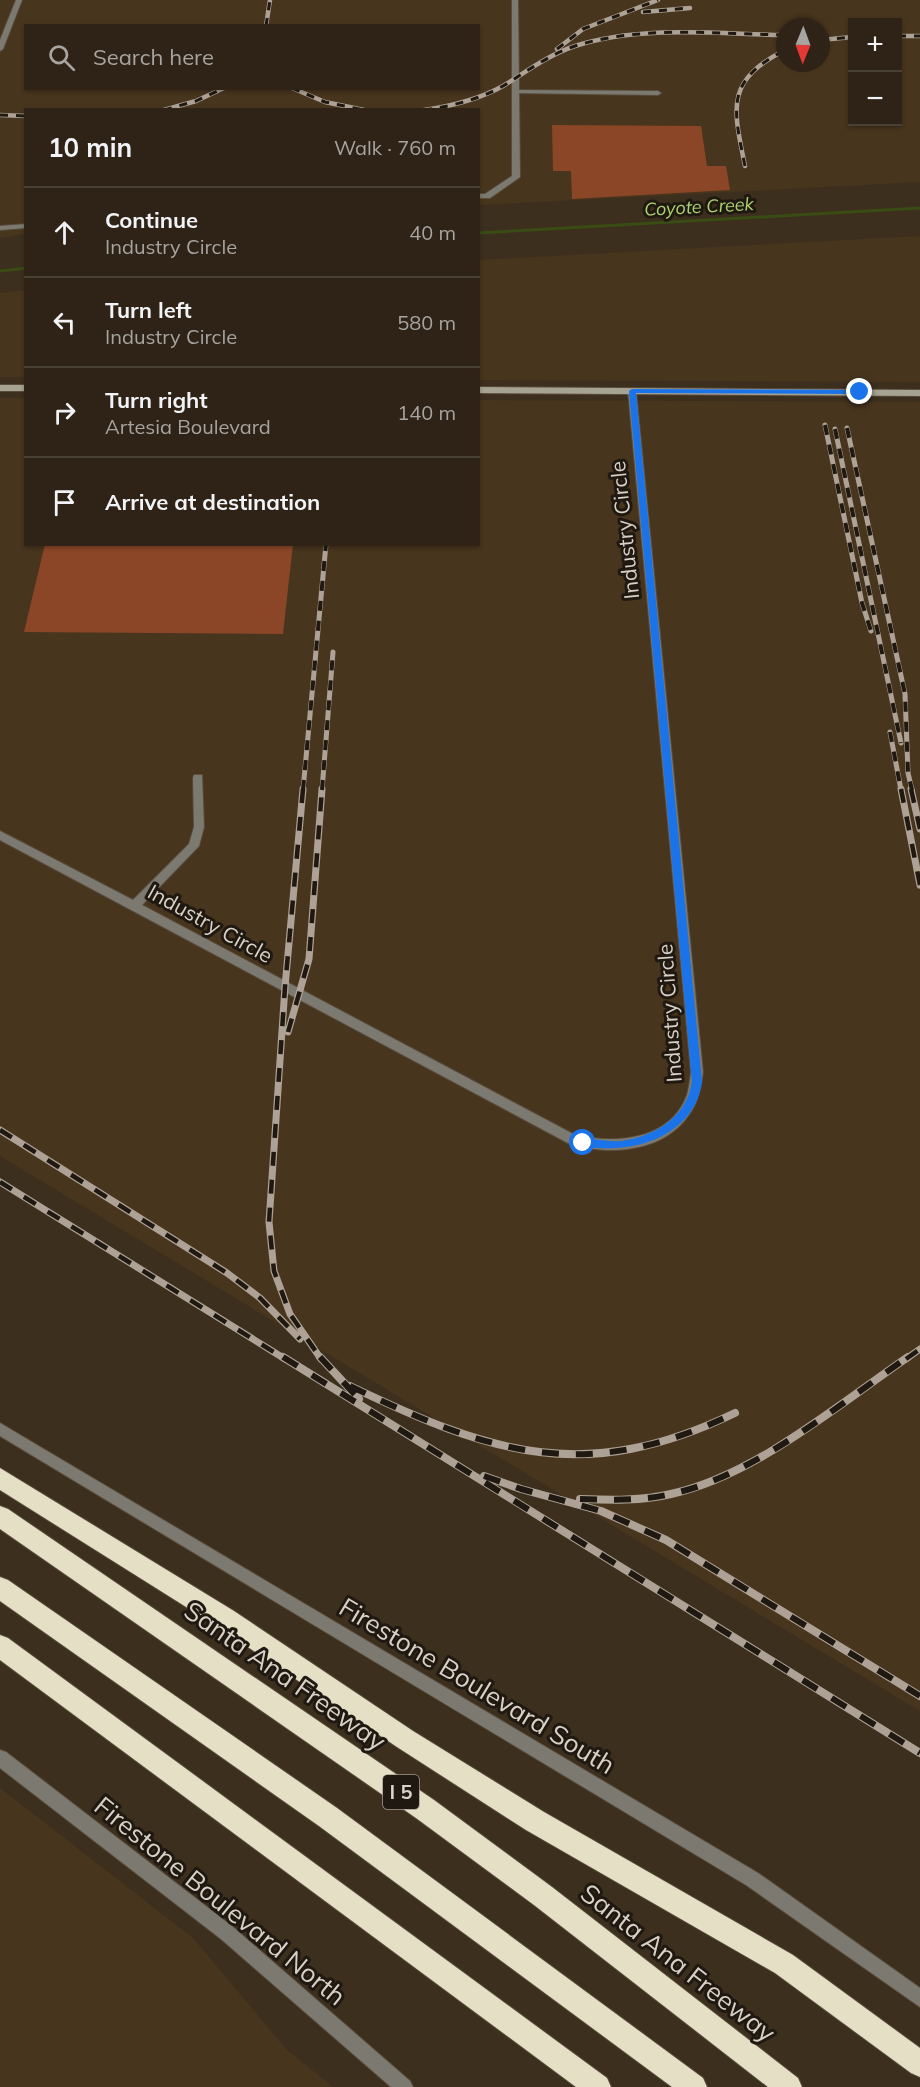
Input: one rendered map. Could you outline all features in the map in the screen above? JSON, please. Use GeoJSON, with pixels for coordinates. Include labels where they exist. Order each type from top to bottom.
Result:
{"type":"FeatureCollection","features":[{"type":"Feature","properties":{"kind":"highway"},"geometry":{"type":"LineString","coordinates":[[0,1478],[226,1619],[405,1739],[535,1821],[784,1964],[920,2064]]}},
{"type":"Feature","properties":{"kind":"highway","name":"Santa Ana Freeway"},"geometry":{"type":"LineString","coordinates":[[0,1516],[425,1809],[543,1896],[789,2087]]}},
{"type":"Feature","properties":{"kind":"highway"},"geometry":{"type":"LineString","coordinates":[[0,1588],[328,1818],[694,2087]]}},
{"type":"Feature","properties":{"kind":"highway"},"geometry":{"type":"LineString","coordinates":[[0,1646],[598,2087]]}},
{"type":"Feature","properties":{"kind":"main road"},"geometry":{"type":"LineString","coordinates":[[0,388],[24,388]]}},
{"type":"Feature","properties":{"kind":"main road"},"geometry":{"type":"LineString","coordinates":[[480,390],[920,393]]}},
{"type":"Feature","properties":{"kind":"street"},"geometry":{"type":"LineString","coordinates":[[0,49],[18,0]]}},
{"type":"Feature","properties":{"kind":"street"},"geometry":{"type":"LineString","coordinates":[[483,196],[516,177],[515,0]]}},
{"type":"Feature","properties":{"kind":"street"},"geometry":{"type":"LineString","coordinates":[[515,92],[658,93]]}},
{"type":"Feature","properties":{"kind":"street"},"geometry":{"type":"LineString","coordinates":[[0,228],[24,226]]}},
{"type":"Feature","properties":{"kind":"street","name":"Industry Circle"},"geometry":{"type":"LineString","coordinates":[[0,836],[135,905],[225,956],[572,1139],[595,1144],[621,1145],[649,1139],[663,1132],[677,1122],[691,1103],[695,1093],[697,1072],[632,391]]}},
{"type":"Feature","properties":{"kind":"street"},"geometry":{"type":"LineString","coordinates":[[135,905],[194,846],[199,827],[198,778]]}},
{"type":"Feature","properties":{"kind":"street","name":"Firestone Boulevard South"},"geometry":{"type":"LineString","coordinates":[[0,1429],[752,1879],[920,1998]]}},
{"type":"Feature","properties":{"kind":"street","name":"Firestone Boulevard North"},"geometry":{"type":"LineString","coordinates":[[0,1758],[227,1933],[404,2087]]}},
{"type":"Feature","properties":{"kind":"shaded area"},"geometry":{"type":"Polygon","coordinates":[[[0,0],[920,0],[920,182],[480,205],[480,108],[24,108],[24,234],[0,238],[0,0]]]}},
{"type":"Feature","properties":{"kind":"shaded area"},"geometry":{"type":"Polygon","coordinates":[[[920,236],[920,382],[480,380],[480,260],[920,236]]]}},
{"type":"Feature","properties":{"kind":"shaded area"},"geometry":{"type":"Polygon","coordinates":[[[24,290],[24,377],[0,377],[0,293],[24,290]]]}},
{"type":"Feature","properties":{"kind":"shaded area"},"geometry":{"type":"Polygon","coordinates":[[[0,398],[24,398],[24,546],[480,546],[480,400],[920,402],[920,1711],[0,1156],[0,398]]]}},
{"type":"Feature","properties":{"kind":"shaded area"},"geometry":{"type":"Polygon","coordinates":[[[0,1788],[193,1938],[286,2049],[333,2087],[0,2087],[0,1788]]]}},
{"type":"Feature","properties":{"kind":"building"},"geometry":{"type":"Polygon","coordinates":[[[552,125],[701,126],[707,166],[726,166],[730,190],[572,199],[571,171],[553,171],[552,125]]]}},
{"type":"Feature","properties":{"kind":"building"},"geometry":{"type":"Polygon","coordinates":[[[45,546],[293,546],[283,634],[24,632],[45,546]]]}},
{"type":"Feature","properties":{"kind":"waterway","name":"Coyote Creek"},"geometry":{"type":"LineString","coordinates":[[480,233],[920,208]]}},
{"type":"Feature","properties":{"kind":"waterway","name":"Coyote Creek"},"geometry":{"type":"LineString","coordinates":[[0,271],[24,268]]}},
{"type":"Feature","properties":{"kind":"railway"},"geometry":{"type":"LineString","coordinates":[[266,24],[270,0]]}},
{"type":"Feature","properties":{"kind":"railway"},"geometry":{"type":"LineString","coordinates":[[557,49],[583,29],[658,0]]}},
{"type":"Feature","properties":{"kind":"railway"},"geometry":{"type":"LineString","coordinates":[[643,12],[690,8]]}},
{"type":"Feature","properties":{"kind":"railway"},"geometry":{"type":"LineString","coordinates":[[434,108],[484,95],[556,54],[600,39],[679,32],[776,35]]}},
{"type":"Feature","properties":{"kind":"railway"},"geometry":{"type":"LineString","coordinates":[[902,36],[920,36]]}},
{"type":"Feature","properties":{"kind":"railway"},"geometry":{"type":"LineString","coordinates":[[830,39],[848,37]]}},
{"type":"Feature","properties":{"kind":"railway"},"geometry":{"type":"LineString","coordinates":[[745,166],[738,127],[738,98],[743,85],[752,73],[776,55]]}},
{"type":"Feature","properties":{"kind":"railway"},"geometry":{"type":"LineString","coordinates":[[171,108],[196,101],[220,90]]}},
{"type":"Feature","properties":{"kind":"railway"},"geometry":{"type":"LineString","coordinates":[[297,90],[325,102],[354,108]]}},
{"type":"Feature","properties":{"kind":"railway"},"geometry":{"type":"LineString","coordinates":[[0,115],[24,116]]}},
{"type":"Feature","properties":{"kind":"railway"},"geometry":{"type":"LineString","coordinates":[[825,425],[862,603],[871,631]]}},
{"type":"Feature","properties":{"kind":"railway"},"geometry":{"type":"LineString","coordinates":[[847,428],[905,694],[908,773],[912,790]]}},
{"type":"Feature","properties":{"kind":"railway"},"geometry":{"type":"LineString","coordinates":[[835,429],[901,743]]}},
{"type":"Feature","properties":{"kind":"railway"},"geometry":{"type":"LineString","coordinates":[[303,790],[326,546]]}},
{"type":"Feature","properties":{"kind":"railway"},"geometry":{"type":"LineString","coordinates":[[322,790],[333,652]]}},
{"type":"Feature","properties":{"kind":"railway"},"geometry":{"type":"LineString","coordinates":[[890,732],[901,790]]}},
{"type":"Feature","properties":{"kind":"railway"},"geometry":{"type":"LineString","coordinates":[[303,789],[285,987],[269,1222],[274,1271],[290,1314],[321,1359]]}},
{"type":"Feature","properties":{"kind":"railway"},"geometry":{"type":"LineString","coordinates":[[288,1032],[309,959],[322,789]]}},
{"type":"Feature","properties":{"kind":"railway"},"geometry":{"type":"LineString","coordinates":[[901,789],[920,885]]}},
{"type":"Feature","properties":{"kind":"railway"},"geometry":{"type":"LineString","coordinates":[[911,789],[920,829]]}},
{"type":"Feature","properties":{"kind":"railway"},"geometry":{"type":"LineString","coordinates":[[0,1130],[227,1273],[260,1298],[300,1339]]}},
{"type":"Feature","properties":{"kind":"railway"},"geometry":{"type":"LineString","coordinates":[[0,1182],[285,1359]]}},
{"type":"Feature","properties":{"kind":"railway"},"geometry":{"type":"LineString","coordinates":[[906,1359],[920,1349]]}},
{"type":"Feature","properties":{"kind":"railway"},"geometry":{"type":"LineString","coordinates":[[283,1357],[920,1753]]}},
{"type":"Feature","properties":{"kind":"railway"},"geometry":{"type":"LineString","coordinates":[[320,1357],[359,1399]]}},
{"type":"Feature","properties":{"kind":"railway"},"geometry":{"type":"LineString","coordinates":[[580,1499],[626,1500],[660,1496],[702,1485],[733,1472],[794,1437],[908,1357]]}},
{"type":"Feature","properties":{"kind":"railway"},"geometry":{"type":"LineString","coordinates":[[350,1386],[449,1429],[495,1443],[540,1452],[585,1454],[632,1449],[681,1435],[735,1413]]}},
{"type":"Feature","properties":{"kind":"railway"},"geometry":{"type":"LineString","coordinates":[[484,1476],[521,1489],[601,1511],[666,1540],[920,1696]]}},
{"type":"Feature","properties":{"kind":"route"},"geometry":{"type":"LineString","coordinates":[[583,1143],[621,1145],[649,1139],[663,1132],[685,1114],[695,1093],[697,1082],[632,391],[860,392]]}}]}
